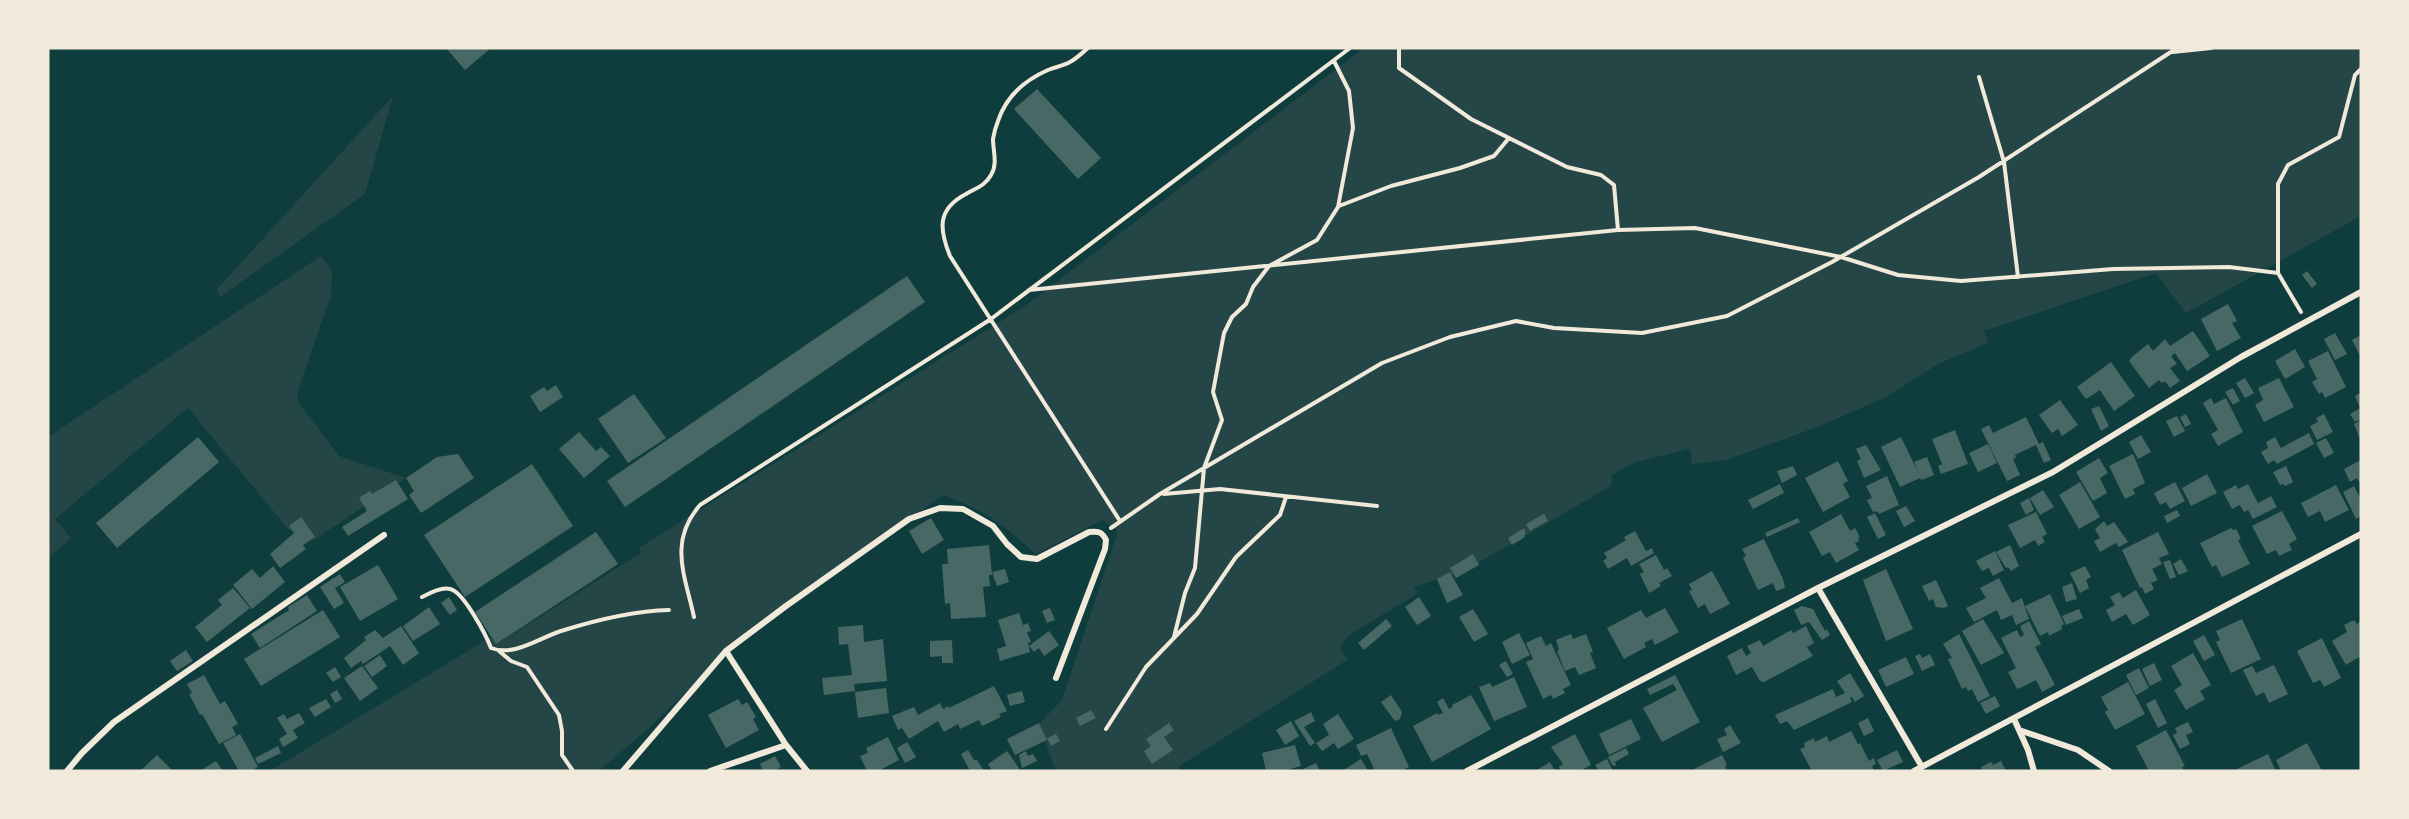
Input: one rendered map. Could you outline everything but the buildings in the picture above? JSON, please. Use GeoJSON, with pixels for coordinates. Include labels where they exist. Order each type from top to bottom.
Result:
{"type":"FeatureCollection","features":[{"type":"Feature","properties":{"kind":"street"},"geometry":{"type":"LineString","coordinates":[[1467,771],[1818,588],[2053,472],[2241,357],[2361,292]]}},
{"type":"Feature","properties":{"kind":"street"},"geometry":{"type":"LineString","coordinates":[[624,771],[726,651],[892,530],[925,512],[950,507],[963,509],[993,526],[1007,544],[1021,557],[1028,560],[1037,559],[1089,532],[1098,531],[1103,534],[1106,540],[1105,549],[1056,678]]}},
{"type":"Feature","properties":{"kind":"street"},"geometry":{"type":"LineString","coordinates":[[1914,771],[2361,534]]}},
{"type":"Feature","properties":{"kind":"street"},"geometry":{"type":"LineString","coordinates":[[67,771],[114,722],[384,535]]}},
{"type":"Feature","properties":{"kind":"street"},"geometry":{"type":"LineString","coordinates":[[1818,588],[1922,767]]}},
{"type":"Feature","properties":{"kind":"street"},"geometry":{"type":"LineString","coordinates":[[726,651],[786,745],[807,771]]}},
{"type":"Feature","properties":{"kind":"street"},"geometry":{"type":"LineString","coordinates":[[2014,719],[2034,771]]}},
{"type":"Feature","properties":{"kind":"street"},"geometry":{"type":"LineString","coordinates":[[2019,730],[2078,750],[2109,771]]}},
{"type":"Feature","properties":{"kind":"street"},"geometry":{"type":"LineString","coordinates":[[710,771],[786,745]]}},
{"type":"Feature","properties":{"kind":"path"},"geometry":{"type":"LineString","coordinates":[[1088,48],[1070,62],[1023,83],[1008,101],[999,118],[993,138],[995,154],[993,172],[984,185],[964,194],[948,207],[942,222],[944,240],[950,256],[1120,521]]}},
{"type":"Feature","properties":{"kind":"path"},"geometry":{"type":"LineString","coordinates":[[694,617],[680,542],[688,519],[700,506],[990,319],[1350,48]]}},
{"type":"Feature","properties":{"kind":"path"},"geometry":{"type":"LineString","coordinates":[[1399,48],[1399,68],[1471,118],[1567,167],[1601,175],[1608,180],[1614,185],[1618,230]]}},
{"type":"Feature","properties":{"kind":"path"},"geometry":{"type":"LineString","coordinates":[[1103,534],[1160,494],[1382,363],[1450,337],[1516,321],[1554,328],[1642,333],[1727,316],[1841,257],[2004,162],[2177,48]]}},
{"type":"Feature","properties":{"kind":"path"},"geometry":{"type":"LineString","coordinates":[[2172,52],[2211,48]]}},
{"type":"Feature","properties":{"kind":"path"},"geometry":{"type":"LineString","coordinates":[[1174,637],[1185,593],[1195,568],[1200,491],[1204,468],[1222,420],[1213,392],[1224,333],[1232,317],[1246,304],[1253,287],[1269,266],[1317,240],[1338,207],[1353,128],[1349,91],[1334,60]]}},
{"type":"Feature","properties":{"kind":"path"},"geometry":{"type":"LineString","coordinates":[[2307,321],[2278,273],[2278,184],[2288,165],[2338,137],[2355,75],[2361,69]]}},
{"type":"Feature","properties":{"kind":"path"},"geometry":{"type":"LineString","coordinates":[[1979,77],[2004,162],[2018,277]]}},
{"type":"Feature","properties":{"kind":"path"},"geometry":{"type":"LineString","coordinates":[[1338,207],[1391,186],[1461,168],[1494,156],[1509,138]]}},
{"type":"Feature","properties":{"kind":"path"},"geometry":{"type":"LineString","coordinates":[[1029,290],[1618,230],[1695,228],[1841,257],[1898,275],[1961,281],[2113,269],[2229,267],[2278,273]]}},
{"type":"Feature","properties":{"kind":"path"},"geometry":{"type":"LineString","coordinates":[[1160,494],[1220,489],[1377,506]]}},
{"type":"Feature","properties":{"kind":"path"},"geometry":{"type":"LineString","coordinates":[[1106,729],[1146,667],[1197,614],[1236,557],[1280,515],[1286,497]]}},
{"type":"Feature","properties":{"kind":"path"},"geometry":{"type":"LineString","coordinates":[[422,597],[449,589],[457,592],[486,634],[491,648],[511,661],[527,667],[559,714],[562,755],[573,771]]}},
{"type":"Feature","properties":{"kind":"path"},"geometry":{"type":"LineString","coordinates":[[498,651],[524,646],[559,632],[616,616],[648,610],[669,610]]}},
{"type":"Feature","properties":{"kind":"shaded area"},"geometry":{"type":"Polygon","coordinates":[[[1364,48],[2361,48],[2361,216],[2186,313],[2156,273],[1984,331],[1988,343],[1938,364],[1886,397],[1820,426],[1726,460],[1692,464],[1690,449],[1636,462],[1612,475],[1611,486],[1462,572],[1414,587],[1418,593],[1348,636],[1340,647],[1347,660],[1178,767],[1180,771],[1056,771],[1039,724],[1062,700],[1118,531],[1102,520],[1036,554],[993,519],[971,506],[943,495],[734,645],[650,727],[599,771],[270,771],[491,637],[497,644],[641,553],[639,548],[1022,308],[1364,48]]]}},
{"type":"Feature","properties":{"kind":"shaded area"},"geometry":{"type":"Polygon","coordinates":[[[393,96],[365,194],[220,297],[217,289],[393,96]]]}},
{"type":"Feature","properties":{"kind":"shaded area"},"geometry":{"type":"Polygon","coordinates":[[[321,256],[332,271],[331,295],[297,393],[298,402],[339,456],[406,478],[314,540],[301,522],[289,530],[188,408],[55,519],[71,538],[48,558],[48,437],[321,256]]]}}]}
